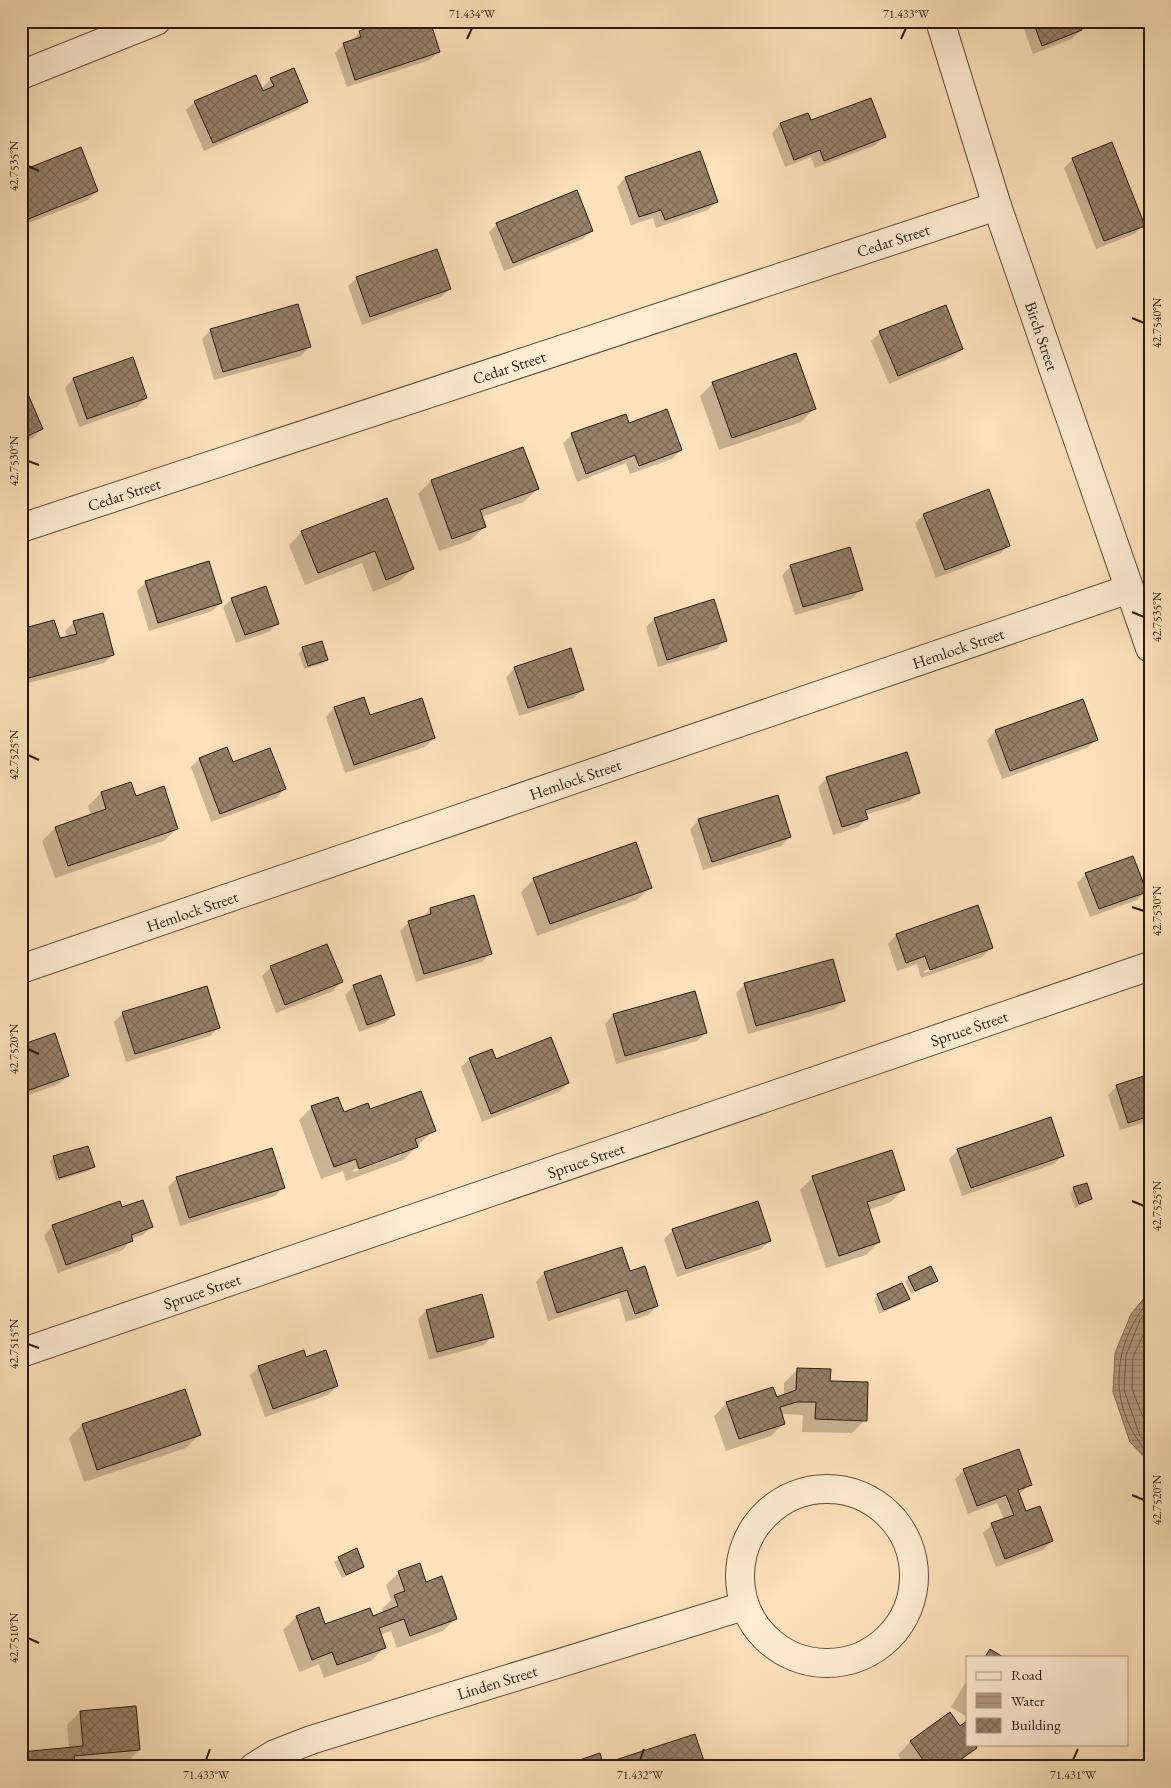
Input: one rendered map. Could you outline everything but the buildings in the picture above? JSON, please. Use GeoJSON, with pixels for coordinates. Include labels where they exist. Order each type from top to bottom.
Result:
{"type":"FeatureCollection","features":[{"type":"Feature","properties":{"kind":"street"},"geometry":{"type":"LineString","coordinates":[[21,75],[156,21]]}},
{"type":"Feature","properties":{"kind":"street","name":"Birch Street"},"geometry":{"type":"LineString","coordinates":[[940,21],[997,206],[1150,648]]}},
{"type":"Feature","properties":{"kind":"street","name":"Cedar Street"},"geometry":{"type":"LineString","coordinates":[[21,528],[997,206]]}},
{"type":"Feature","properties":{"kind":"street","name":"Hemlock Street"},"geometry":{"type":"LineString","coordinates":[[21,969],[1129,589]]}},
{"type":"Feature","properties":{"kind":"street","name":"Spruce Street"},"geometry":{"type":"LineString","coordinates":[[21,1353],[1150,966]]}},
{"type":"Feature","properties":{"kind":"street"},"geometry":{"type":"LineString","coordinates":[[826,1488],[844,1491],[870,1501],[892,1518],[903,1534],[910,1551],[914,1568],[914,1586],[910,1604],[902,1620],[892,1634],[878,1646],[846,1661],[828,1664],[810,1662],[777,1648],[752,1622],[744,1606],[739,1570],[742,1551],[749,1534],[774,1506],[807,1490],[826,1488]]}},
{"type":"Feature","properties":{"kind":"street","name":"Linden Street"},"geometry":{"type":"LineString","coordinates":[[254,1767],[275,1754],[302,1743],[744,1606]]}},
{"type":"Feature","properties":{"kind":"water"},"geometry":{"type":"Polygon","coordinates":[[[1150,1291],[1150,1463],[1130,1442],[1113,1392],[1115,1353],[1131,1314],[1150,1291]]]}}]}
